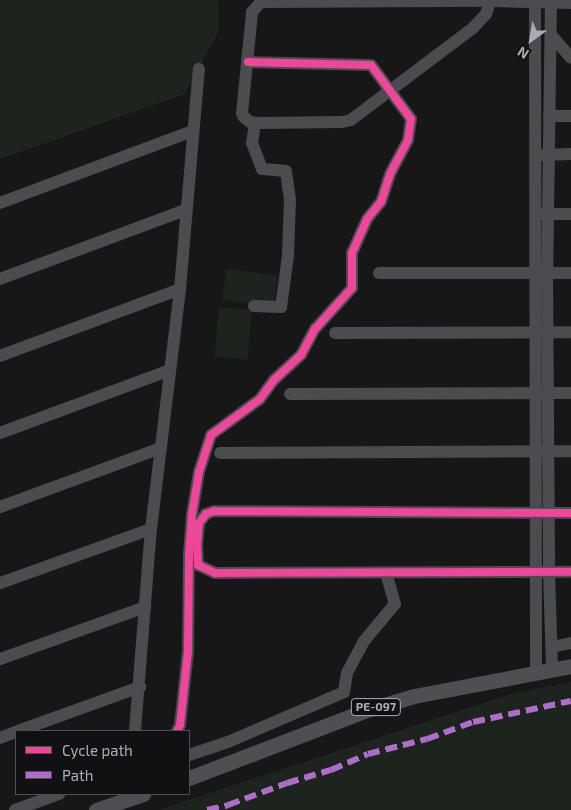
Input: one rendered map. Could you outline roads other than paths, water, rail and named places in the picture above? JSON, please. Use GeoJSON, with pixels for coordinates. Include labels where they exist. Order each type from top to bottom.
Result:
{"type":"FeatureCollection","features":[{"type":"Feature","properties":{"kind":"main road","name":"PE-097"},"geometry":{"type":"LineString","coordinates":[[190,778],[395,701],[434,691],[571,666]]}},
{"type":"Feature","properties":{"kind":"main road"},"geometry":{"type":"LineString","coordinates":[[96,810],[140,795]]}},
{"type":"Feature","properties":{"kind":"street"},"geometry":{"type":"LineString","coordinates":[[490,1],[486,14],[473,28],[351,120],[342,122],[255,123],[246,120],[242,113],[252,12],[261,2],[490,1],[551,1],[571,3]]}},
{"type":"Feature","properties":{"kind":"street"},"geometry":{"type":"LineString","coordinates":[[535,1],[543,155],[542,393],[536,452],[536,672]]}},
{"type":"Feature","properties":{"kind":"street"},"geometry":{"type":"LineString","coordinates":[[543,155],[549,116],[551,1]]}},
{"type":"Feature","properties":{"kind":"street"},"geometry":{"type":"LineString","coordinates":[[551,35],[571,58]]}},
{"type":"Feature","properties":{"kind":"street"},"geometry":{"type":"LineString","coordinates":[[178,730],[188,651],[189,554],[192,514],[199,472],[211,435],[260,399],[274,380],[300,355],[315,329],[352,288],[352,253],[367,219],[381,202],[390,174],[408,140],[411,119],[374,68],[366,64],[248,62]]}},
{"type":"Feature","properties":{"kind":"street"},"geometry":{"type":"LineString","coordinates":[[135,730],[151,529],[180,289],[199,68]]}},
{"type":"Feature","properties":{"kind":"street"},"geometry":{"type":"LineString","coordinates":[[549,116],[571,116]]}},
{"type":"Feature","properties":{"kind":"street"},"geometry":{"type":"LineString","coordinates":[[254,306],[281,307],[288,256],[290,200],[286,171],[262,169],[252,143],[255,123]]}},
{"type":"Feature","properties":{"kind":"street"},"geometry":{"type":"LineString","coordinates":[[0,203],[193,131]]}},
{"type":"Feature","properties":{"kind":"street"},"geometry":{"type":"LineString","coordinates":[[543,155],[571,154]]}},
{"type":"Feature","properties":{"kind":"street"},"geometry":{"type":"LineString","coordinates":[[0,279],[186,210]]}},
{"type":"Feature","properties":{"kind":"street"},"geometry":{"type":"LineString","coordinates":[[543,214],[571,214]]}},
{"type":"Feature","properties":{"kind":"street"},"geometry":{"type":"LineString","coordinates":[[379,272],[571,273]]}},
{"type":"Feature","properties":{"kind":"street"},"geometry":{"type":"LineString","coordinates":[[0,356],[180,289]]}},
{"type":"Feature","properties":{"kind":"street"},"geometry":{"type":"LineString","coordinates":[[335,333],[571,332]]}},
{"type":"Feature","properties":{"kind":"street"},"geometry":{"type":"LineString","coordinates":[[0,433],[170,370]]}},
{"type":"Feature","properties":{"kind":"street"},"geometry":{"type":"LineString","coordinates":[[542,393],[550,451],[549,572],[552,670]]}},
{"type":"Feature","properties":{"kind":"street"},"geometry":{"type":"LineString","coordinates":[[290,394],[571,393]]}},
{"type":"Feature","properties":{"kind":"street"},"geometry":{"type":"LineString","coordinates":[[0,506],[160,448]]}},
{"type":"Feature","properties":{"kind":"street"},"geometry":{"type":"LineString","coordinates":[[220,453],[571,452]]}},
{"type":"Feature","properties":{"kind":"street"},"geometry":{"type":"LineString","coordinates":[[571,513],[214,511],[206,514],[198,528],[198,565],[208,572],[571,572]]}},
{"type":"Feature","properties":{"kind":"street"},"geometry":{"type":"LineString","coordinates":[[0,583],[151,529]]}},
{"type":"Feature","properties":{"kind":"street"},"geometry":{"type":"LineString","coordinates":[[190,756],[228,742],[344,692],[347,673],[364,641],[395,604],[386,573]]}},
{"type":"Feature","properties":{"kind":"street"},"geometry":{"type":"LineString","coordinates":[[0,659],[145,607]]}},
{"type":"Feature","properties":{"kind":"street"},"geometry":{"type":"LineString","coordinates":[[552,647],[571,643]]}},
{"type":"Feature","properties":{"kind":"street"},"geometry":{"type":"LineString","coordinates":[[22,730],[140,687]]}},
{"type":"Feature","properties":{"kind":"street"},"geometry":{"type":"LineString","coordinates":[[0,738],[15,733]]}},
{"type":"Feature","properties":{"kind":"street"},"geometry":{"type":"LineString","coordinates":[[14,810],[56,795]]}}]}
